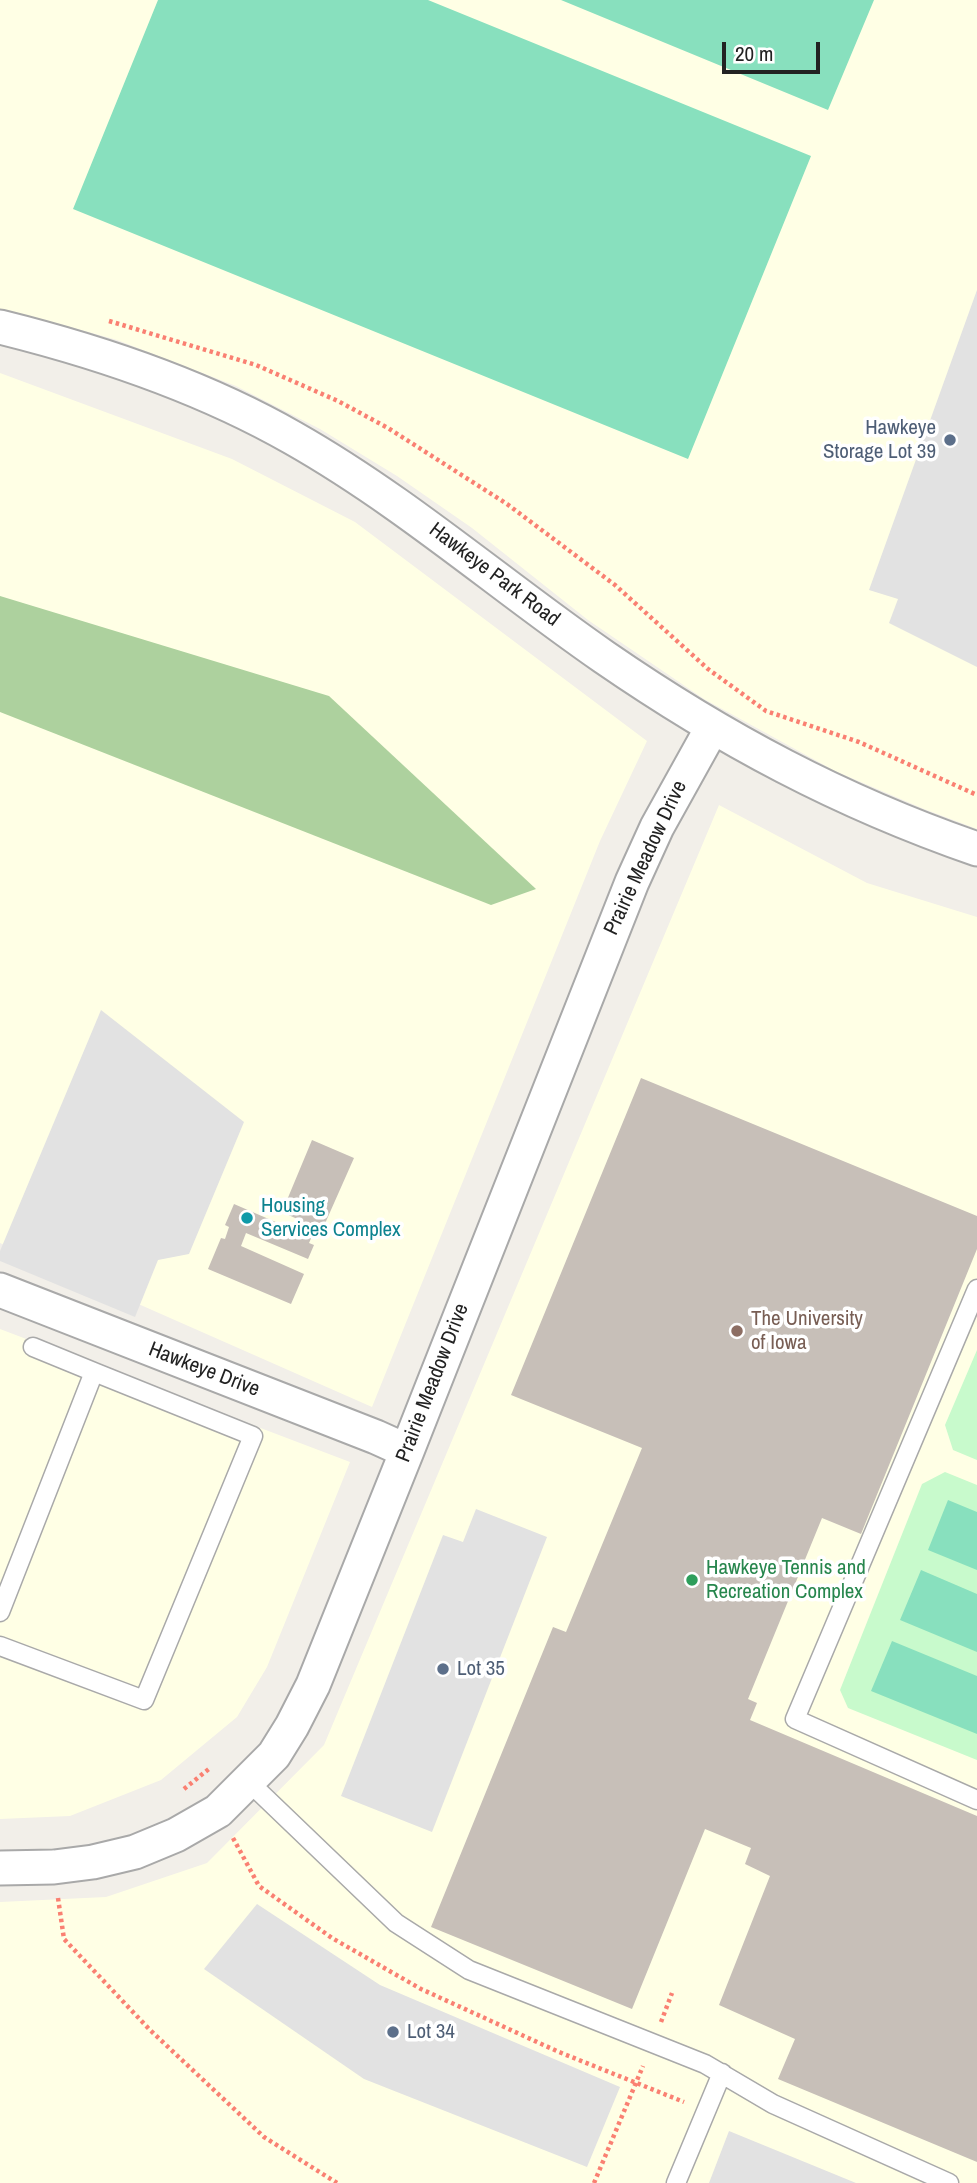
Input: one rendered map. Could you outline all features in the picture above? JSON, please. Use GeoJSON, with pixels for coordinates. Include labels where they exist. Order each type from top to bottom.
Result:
{"type":"FeatureCollection","features":[{"type":"Feature","properties":{"kind":"street","name":"Hawkeye Park Road"},"geometry":{"type":"LineString","coordinates":[[0,327],[128,363],[227,405],[292,438],[400,506],[604,657],[712,728],[793,773],[862,806],[977,849]]}},
{"type":"Feature","properties":{"kind":"street","name":"Prairie Meadow Drive"},"geometry":{"type":"LineString","coordinates":[[0,1868],[54,1867],[93,1862],[135,1852],[176,1835],[218,1811],[274,1755],[313,1685],[632,882],[657,827],[712,728]]}},
{"type":"Feature","properties":{"kind":"street","name":"Hawkeye Drive"},"geometry":{"type":"LineString","coordinates":[[0,1290],[407,1451]]}},
{"type":"Feature","properties":{"kind":"lane"},"geometry":{"type":"LineString","coordinates":[[977,1289],[795,1719],[977,1800]]}},
{"type":"Feature","properties":{"kind":"lane"},"geometry":{"type":"LineString","coordinates":[[0,1646],[144,1700],[253,1436],[33,1348]]}},
{"type":"Feature","properties":{"kind":"lane"},"geometry":{"type":"LineString","coordinates":[[0,1612],[94,1372]]}},
{"type":"Feature","properties":{"kind":"lane"},"geometry":{"type":"LineString","coordinates":[[249,1782],[396,1923],[469,1970],[705,2064],[773,2104],[949,2183]]}},
{"type":"Feature","properties":{"kind":"lane"},"geometry":{"type":"LineString","coordinates":[[676,2183],[722,2073]]}},
{"type":"Feature","properties":{"kind":"path"},"geometry":{"type":"LineString","coordinates":[[104,319],[256,365],[338,401],[388,428],[507,504],[604,577],[708,669],[766,711],[859,742],[977,795]]}},
{"type":"Feature","properties":{"kind":"path"},"geometry":{"type":"LineString","coordinates":[[183,1790],[211,1767]]}},
{"type":"Feature","properties":{"kind":"path"},"geometry":{"type":"LineString","coordinates":[[54,1867],[64,1939],[150,2030],[264,2137],[337,2183]]}},
{"type":"Feature","properties":{"kind":"path"},"geometry":{"type":"LineString","coordinates":[[594,2183],[672,1993]]}},
{"type":"Feature","properties":{"kind":"shaded area"},"geometry":{"type":"Polygon","coordinates":[[[0,0],[977,0],[977,829],[835,771],[704,699],[588,620],[472,528],[397,476],[320,429],[236,386],[117,340],[0,311],[0,0]]]}},
{"type":"Feature","properties":{"kind":"shaded area","name":"Hawkeye Storage Lot 39"},"geometry":{"type":"Polygon","coordinates":[[[977,290],[977,667],[889,623],[898,599],[869,590],[977,290]]]}},
{"type":"Feature","properties":{"kind":"shaded area"},"geometry":{"type":"Polygon","coordinates":[[[0,373],[232,459],[355,522],[647,741],[600,841],[372,1407],[0,1243],[0,373]]]}},
{"type":"Feature","properties":{"kind":"shaded area","name":"The University of Iowa"},"geometry":{"type":"Polygon","coordinates":[[[719,805],[867,883],[977,917],[977,2183],[0,2183],[0,1902],[106,1897],[207,1863],[324,1745],[719,805]]]}},
{"type":"Feature","properties":{"kind":"shaded area"},"geometry":{"type":"Polygon","coordinates":[[[101,1010],[244,1122],[189,1254],[158,1260],[135,1317],[0,1261],[0,1251],[101,1010]]]}},
{"type":"Feature","properties":{"kind":"shaded area"},"geometry":{"type":"Polygon","coordinates":[[[0,1329],[350,1462],[267,1667],[237,1717],[161,1780],[70,1816],[0,1819],[0,1329]]]}},
{"type":"Feature","properties":{"kind":"shaded area","name":"Lot 35"},"geometry":{"type":"Polygon","coordinates":[[[476,1509],[547,1537],[432,1832],[341,1796],[443,1535],[463,1542],[476,1509]]]}},
{"type":"Feature","properties":{"kind":"shaded area","name":"Lot 34"},"geometry":{"type":"Polygon","coordinates":[[[257,1904],[380,1985],[620,2087],[587,2167],[364,2079],[204,1969],[257,1904]]]}},
{"type":"Feature","properties":{"kind":"shaded area"},"geometry":{"type":"Polygon","coordinates":[[[729,2131],[856,2183],[709,2183],[729,2131]]]}},
{"type":"Feature","properties":{"kind":"green space"},"geometry":{"type":"Polygon","coordinates":[[[158,0],[428,0],[811,156],[688,459],[73,209],[158,0]]]}},
{"type":"Feature","properties":{"kind":"green space"},"geometry":{"type":"Polygon","coordinates":[[[561,0],[874,0],[828,110],[561,0]]]}},
{"type":"Feature","properties":{"kind":"green space"},"geometry":{"type":"Polygon","coordinates":[[[0,596],[329,696],[536,889],[491,905],[0,712],[0,596]]]}},
{"type":"Feature","properties":{"kind":"green space"},"geometry":{"type":"Polygon","coordinates":[[[977,1350],[977,1460],[953,1450],[945,1425],[977,1350]]]}},
{"type":"Feature","properties":{"kind":"green space"},"geometry":{"type":"Polygon","coordinates":[[[945,1472],[977,1485],[977,1760],[848,1708],[840,1690],[922,1484],[945,1472]]]}},
{"type":"Feature","properties":{"kind":"green space"},"geometry":{"type":"Polygon","coordinates":[[[948,1500],[977,1512],[977,1570],[928,1550],[948,1500]]]}},
{"type":"Feature","properties":{"kind":"green space"},"geometry":{"type":"Polygon","coordinates":[[[921,1570],[977,1594],[977,1652],[900,1620],[921,1570]]]}},
{"type":"Feature","properties":{"kind":"green space"},"geometry":{"type":"Polygon","coordinates":[[[892,1641],[977,1676],[977,1734],[871,1691],[892,1641]]]}},
{"type":"Feature","properties":{"kind":"building","name":"Hawkeye Tennis and Recreation Complex"},"geometry":{"type":"Polygon","coordinates":[[[641,1078],[977,1216],[977,1249],[861,1534],[822,1518],[748,1699],[757,1703],[750,1720],[977,1816],[977,2162],[778,2079],[795,2039],[719,2005],[770,1876],[745,1864],[751,1848],[705,1829],[632,2009],[431,1927],[553,1627],[566,1632],[642,1448],[511,1395],[641,1078]]]}},
{"type":"Feature","properties":{"kind":"building","name":"Housing Services Complex"},"geometry":{"type":"Polygon","coordinates":[[[312,1140],[354,1158],[323,1228],[317,1225],[309,1243],[314,1245],[308,1259],[246,1233],[241,1246],[304,1274],[291,1304],[208,1269],[221,1238],[225,1239],[229,1227],[225,1225],[234,1204],[301,1233],[306,1223],[282,1212],[312,1140]]]}},
{"type":"Feature","properties":{"kind":"place","name":"Hawkeye Storage Lot 39"},"geometry":{"type":"Point","coordinates":[950,440]}},
{"type":"Feature","properties":{"kind":"place","name":"Housing Services Complex"},"geometry":{"type":"Point","coordinates":[247,1218]}},
{"type":"Feature","properties":{"kind":"place","name":"The University of Iowa"},"geometry":{"type":"Point","coordinates":[737,1331]}},
{"type":"Feature","properties":{"kind":"place","name":"Hawkeye Tennis and Recreation Complex"},"geometry":{"type":"Point","coordinates":[692,1580]}},
{"type":"Feature","properties":{"kind":"place","name":"Lot 35"},"geometry":{"type":"Point","coordinates":[443,1669]}},
{"type":"Feature","properties":{"kind":"place","name":"Lot 34"},"geometry":{"type":"Point","coordinates":[393,2032]}}]}
